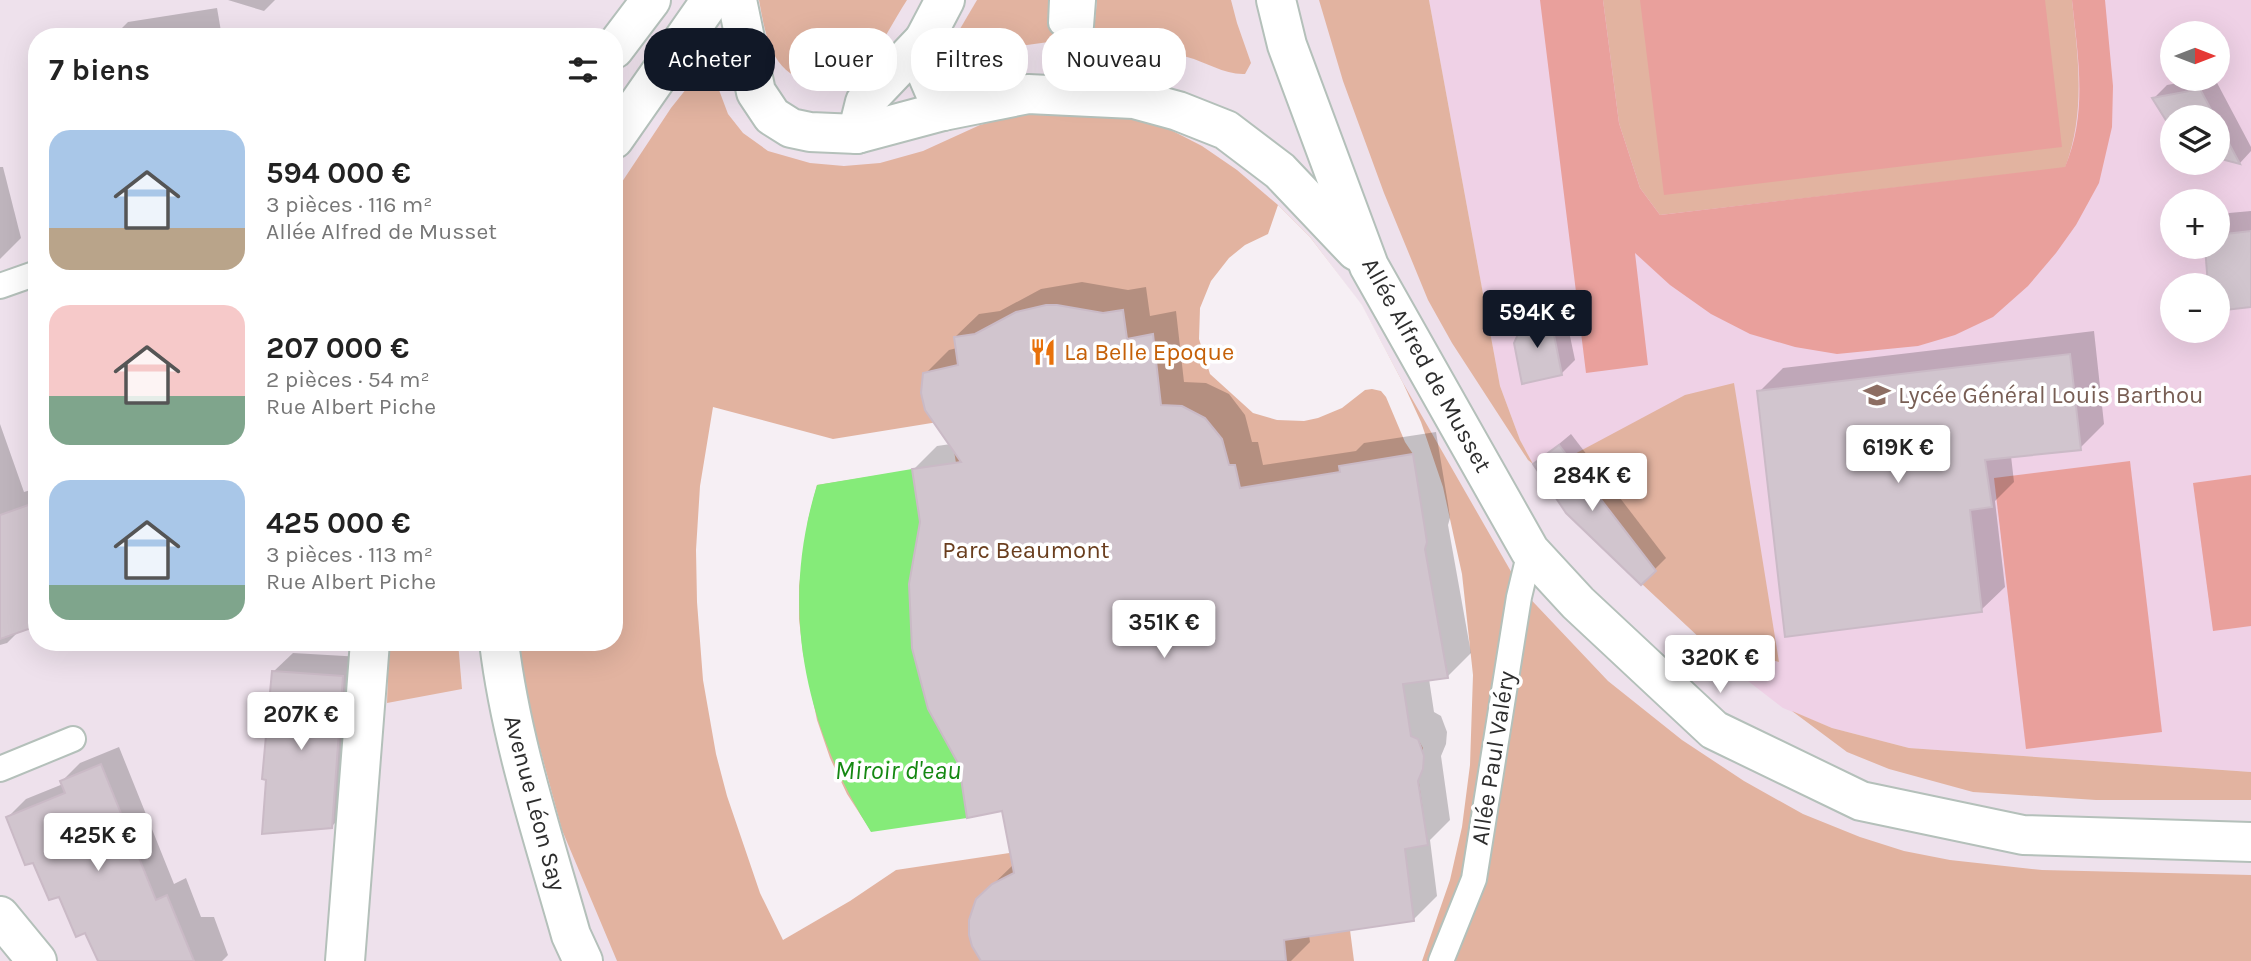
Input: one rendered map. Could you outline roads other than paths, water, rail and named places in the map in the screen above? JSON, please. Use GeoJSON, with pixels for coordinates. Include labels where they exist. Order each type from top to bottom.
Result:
{"type":"FeatureCollection","features":[{"type":"Feature","properties":{"kind":"street"},"geometry":{"type":"LineString","coordinates":[[623,37],[651,0]]}},
{"type":"Feature","properties":{"kind":"street"},"geometry":{"type":"LineString","coordinates":[[623,126],[711,0]]}},
{"type":"Feature","properties":{"kind":"street"},"geometry":{"type":"LineString","coordinates":[[737,0],[756,92],[772,116],[791,128],[810,132],[857,134],[943,111],[1028,94],[1134,99],[1178,111],[1226,131],[1280,171],[1369,266]]}},
{"type":"Feature","properties":{"kind":"street"},"geometry":{"type":"LineString","coordinates":[[930,28],[945,0]]}},
{"type":"Feature","properties":{"kind":"street","name":"Allée Alfred de Musset"},"geometry":{"type":"LineString","coordinates":[[1276,0],[1287,45],[1369,266],[1530,551],[1578,603],[1714,730],[1861,802],[2023,835],[2251,842]]}},
{"type":"Feature","properties":{"kind":"street"},"geometry":{"type":"LineString","coordinates":[[857,134],[865,103],[911,54]]}},
{"type":"Feature","properties":{"kind":"street"},"geometry":{"type":"LineString","coordinates":[[935,91],[943,111]]}},
{"type":"Feature","properties":{"kind":"street"},"geometry":{"type":"LineString","coordinates":[[345,961],[369,651]]}},
{"type":"Feature","properties":{"kind":"street","name":"Avenue Léon Say"},"geometry":{"type":"LineString","coordinates":[[500,651],[519,753],[571,935],[583,961]]}},
{"type":"Feature","properties":{"kind":"street"},"geometry":{"type":"LineString","coordinates":[[0,916],[37,961]]}},
{"type":"Feature","properties":{"kind":"lane"},"geometry":{"type":"LineString","coordinates":[[1068,16],[1083,0]]}},
{"type":"Feature","properties":{"kind":"lane"},"geometry":{"type":"LineString","coordinates":[[0,286],[28,276]]}},
{"type":"Feature","properties":{"kind":"lane","name":"Allée Paul Valéry"},"geometry":{"type":"LineString","coordinates":[[1441,961],[1474,879],[1519,597],[1530,551]]}},
{"type":"Feature","properties":{"kind":"lane"},"geometry":{"type":"LineString","coordinates":[[0,768],[73,738]]}},
{"type":"Feature","properties":{"kind":"water","name":"Miroir d'eau"},"geometry":{"type":"Polygon","coordinates":[[[912,469],[920,522],[909,584],[912,643],[928,709],[959,765],[967,818],[871,832],[829,750],[814,708],[800,621],[800,576],[806,531],[817,485],[912,469]]]}},
{"type":"Feature","properties":{"kind":"place","name":"La Belle Epoque"},"geometry":{"type":"Point","coordinates":[1043,352]}},
{"type":"Feature","properties":{"kind":"place","name":"Lycée Général Louis Barthou"},"geometry":{"type":"Point","coordinates":[1877,395]}},
{"type":"Feature","properties":{"kind":"park label","name":"Parc Beaumont"},"geometry":{"type":"Point","coordinates":[1026,550]}}]}
